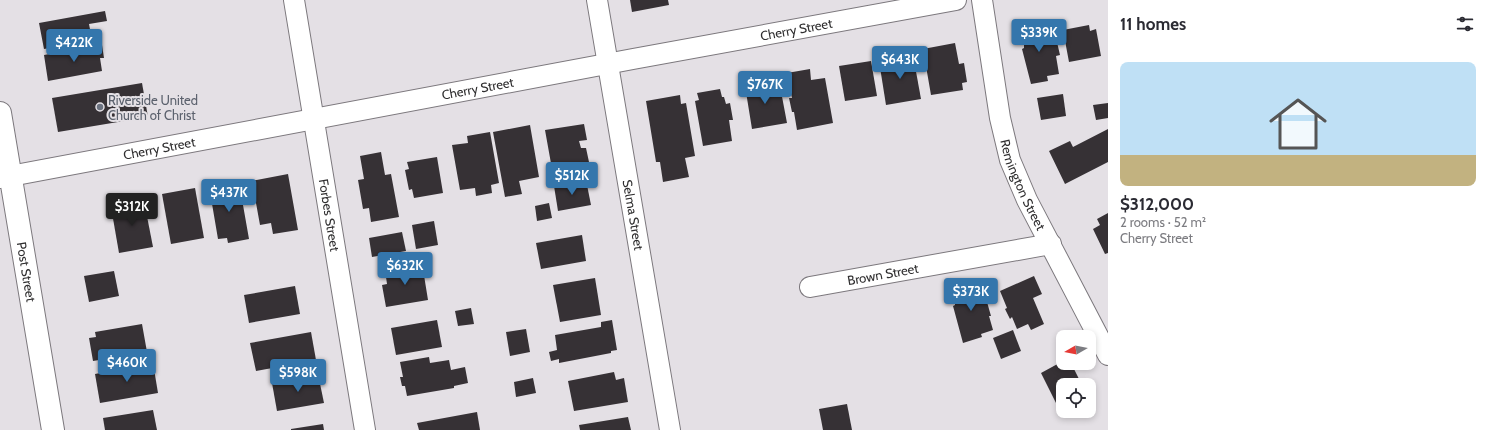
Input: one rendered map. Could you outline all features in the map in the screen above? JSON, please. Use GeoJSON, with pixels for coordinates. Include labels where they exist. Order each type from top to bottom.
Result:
{"type":"FeatureCollection","features":[{"type":"Feature","properties":{"kind":"street","name":"Forbes Street"},"geometry":{"type":"LineString","coordinates":[[294,0],[365,430]]}},
{"type":"Feature","properties":{"kind":"street","name":"Selma Street"},"geometry":{"type":"LineString","coordinates":[[597,0],[670,430]]}},
{"type":"Feature","properties":{"kind":"street","name":"Cherry Street"},"geometry":{"type":"LineString","coordinates":[[5,178],[956,0]]}},
{"type":"Feature","properties":{"kind":"street","name":"Remington Street"},"geometry":{"type":"LineString","coordinates":[[982,0],[1000,118],[1010,160],[1027,200],[1108,355]]}},
{"type":"Feature","properties":{"kind":"street","name":"Post Street"},"geometry":{"type":"LineString","coordinates":[[0,113],[5,178],[53,430]]}},
{"type":"Feature","properties":{"kind":"street","name":"Brown Street"},"geometry":{"type":"LineString","coordinates":[[810,287],[1050,244]]}},
{"type":"Feature","properties":{"kind":"building"},"geometry":{"type":"Polygon","coordinates":[[[630,0],[668,0],[669,5],[632,12],[630,0]]]}},
{"type":"Feature","properties":{"kind":"building"},"geometry":{"type":"Polygon","coordinates":[[[105,11],[107,21],[89,24],[92,40],[44,49],[39,23],[105,11]]]}},
{"type":"Feature","properties":{"kind":"building"},"geometry":{"type":"Polygon","coordinates":[[[1038,25],[1039,33],[1052,31],[1053,38],[1056,38],[1060,55],[1056,56],[1059,74],[1047,76],[1048,81],[1031,84],[1022,49],[1024,48],[1024,44],[1017,45],[1014,29],[1038,25]]]}},
{"type":"Feature","properties":{"kind":"building"},"geometry":{"type":"Polygon","coordinates":[[[1089,25],[1090,31],[1096,29],[1101,56],[1069,62],[1063,30],[1089,25]]]}},
{"type":"Feature","properties":{"kind":"building"},"geometry":{"type":"Polygon","coordinates":[[[955,43],[959,64],[964,63],[967,82],[962,83],[963,90],[931,95],[923,49],[955,43]]]}},
{"type":"Feature","properties":{"kind":"building"},"geometry":{"type":"Polygon","coordinates":[[[102,45],[104,58],[100,58],[102,71],[48,81],[44,55],[102,45]]]}},
{"type":"Feature","properties":{"kind":"building"},"geometry":{"type":"Polygon","coordinates":[[[913,55],[921,99],[886,105],[879,61],[913,55]]]}},
{"type":"Feature","properties":{"kind":"building"},"geometry":{"type":"Polygon","coordinates":[[[871,61],[877,96],[845,101],[839,66],[871,61]]]}},
{"type":"Feature","properties":{"kind":"building"},"geometry":{"type":"Polygon","coordinates":[[[810,69],[811,80],[825,78],[833,123],[797,130],[794,112],[792,112],[789,98],[792,98],[787,73],[810,69]]]}},
{"type":"Feature","properties":{"kind":"building"},"geometry":{"type":"Polygon","coordinates":[[[766,78],[768,88],[780,86],[787,123],[752,129],[746,92],[750,91],[748,81],[766,78]]]}},
{"type":"Feature","properties":{"kind":"building","name":"Riverside United Church of Christ"},"geometry":{"type":"Polygon","coordinates":[[[142,83],[148,117],[58,132],[52,98],[142,83]]]}},
{"type":"Feature","properties":{"kind":"building"},"geometry":{"type":"Polygon","coordinates":[[[720,89],[726,104],[730,103],[733,120],[729,120],[732,141],[703,146],[695,101],[699,100],[697,93],[720,89]]]}},
{"type":"Feature","properties":{"kind":"building"},"geometry":{"type":"Polygon","coordinates":[[[1063,94],[1066,116],[1041,120],[1037,98],[1063,94]]]}},
{"type":"Feature","properties":{"kind":"building"},"geometry":{"type":"Polygon","coordinates":[[[680,95],[681,104],[686,103],[695,156],[685,158],[689,177],[663,182],[660,162],[656,162],[646,101],[680,95]]]}},
{"type":"Feature","properties":{"kind":"building"},"geometry":{"type":"Polygon","coordinates":[[[1108,103],[1108,118],[1096,120],[1093,105],[1108,103]]]}},
{"type":"Feature","properties":{"kind":"building"},"geometry":{"type":"Polygon","coordinates":[[[584,124],[587,140],[579,141],[581,148],[586,148],[589,162],[552,169],[545,130],[584,124]]]}},
{"type":"Feature","properties":{"kind":"building"},"geometry":{"type":"Polygon","coordinates":[[[530,125],[539,177],[519,181],[522,194],[505,197],[493,132],[530,125]]]}},
{"type":"Feature","properties":{"kind":"building"},"geometry":{"type":"Polygon","coordinates":[[[1108,129],[1108,162],[1065,184],[1049,151],[1070,141],[1073,147],[1108,129]]]}},
{"type":"Feature","properties":{"kind":"building"},"geometry":{"type":"Polygon","coordinates":[[[490,132],[499,183],[491,185],[492,193],[476,196],[475,188],[460,190],[452,145],[468,143],[467,136],[490,132]]]}},
{"type":"Feature","properties":{"kind":"building"},"geometry":{"type":"Polygon","coordinates":[[[381,152],[385,175],[391,174],[399,217],[371,222],[369,208],[363,209],[358,180],[364,179],[360,156],[381,152]]]}},
{"type":"Feature","properties":{"kind":"building"},"geometry":{"type":"Polygon","coordinates":[[[437,157],[443,193],[414,198],[412,189],[409,190],[405,170],[409,169],[407,162],[437,157]]]}},
{"type":"Feature","properties":{"kind":"building"},"geometry":{"type":"Polygon","coordinates":[[[288,174],[298,230],[273,234],[271,223],[260,225],[252,181],[288,174]]]}},
{"type":"Feature","properties":{"kind":"building"},"geometry":{"type":"Polygon","coordinates":[[[586,180],[591,205],[558,211],[554,186],[586,180]]]}},
{"type":"Feature","properties":{"kind":"building"},"geometry":{"type":"Polygon","coordinates":[[[233,182],[235,189],[240,188],[249,239],[228,243],[227,238],[218,239],[210,192],[214,192],[212,186],[233,182]]]}},
{"type":"Feature","properties":{"kind":"building"},"geometry":{"type":"Polygon","coordinates":[[[195,188],[204,238],[171,244],[162,194],[195,188]]]}},
{"type":"Feature","properties":{"kind":"building"},"geometry":{"type":"Polygon","coordinates":[[[144,201],[153,247],[119,253],[111,207],[144,201]]]}},
{"type":"Feature","properties":{"kind":"building"},"geometry":{"type":"Polygon","coordinates":[[[549,203],[552,218],[537,221],[535,206],[549,203]]]}},
{"type":"Feature","properties":{"kind":"building"},"geometry":{"type":"Polygon","coordinates":[[[1108,213],[1108,253],[1105,254],[1093,229],[1100,225],[1097,219],[1108,213]]]}},
{"type":"Feature","properties":{"kind":"building"},"geometry":{"type":"Polygon","coordinates":[[[434,221],[438,245],[416,249],[412,225],[434,221]]]}},
{"type":"Feature","properties":{"kind":"building"},"geometry":{"type":"Polygon","coordinates":[[[402,232],[406,251],[372,257],[369,238],[402,232]]]}},
{"type":"Feature","properties":{"kind":"building"},"geometry":{"type":"Polygon","coordinates":[[[582,235],[586,261],[541,269],[536,243],[582,235]]]}},
{"type":"Feature","properties":{"kind":"building"},"geometry":{"type":"Polygon","coordinates":[[[422,263],[428,300],[386,307],[382,285],[387,284],[385,270],[422,263]]]}},
{"type":"Feature","properties":{"kind":"building"},"geometry":{"type":"Polygon","coordinates":[[[114,271],[119,296],[89,302],[84,276],[114,271]]]}},
{"type":"Feature","properties":{"kind":"building"},"geometry":{"type":"Polygon","coordinates":[[[1034,276],[1042,294],[1033,298],[1044,324],[1031,330],[1028,324],[1017,329],[1012,317],[1010,319],[1005,309],[1007,308],[1000,291],[1034,276]]]}},
{"type":"Feature","properties":{"kind":"building"},"geometry":{"type":"Polygon","coordinates":[[[595,278],[601,315],[560,322],[553,285],[595,278]]]}},
{"type":"Feature","properties":{"kind":"building"},"geometry":{"type":"Polygon","coordinates":[[[977,281],[985,303],[987,302],[993,330],[981,334],[982,337],[963,343],[953,306],[955,303],[953,304],[951,296],[958,294],[955,287],[977,281]]]}},
{"type":"Feature","properties":{"kind":"building"},"geometry":{"type":"Polygon","coordinates":[[[295,286],[300,314],[249,323],[244,295],[295,286]]]}},
{"type":"Feature","properties":{"kind":"building"},"geometry":{"type":"Polygon","coordinates":[[[471,308],[474,324],[458,326],[455,311],[471,308]]]}},
{"type":"Feature","properties":{"kind":"building"},"geometry":{"type":"Polygon","coordinates":[[[437,320],[442,347],[396,355],[391,328],[437,320]]]}},
{"type":"Feature","properties":{"kind":"building"},"geometry":{"type":"Polygon","coordinates":[[[612,320],[617,350],[611,351],[611,353],[559,363],[559,359],[551,361],[549,352],[557,350],[555,335],[601,327],[601,322],[612,320]]]}},
{"type":"Feature","properties":{"kind":"building"},"geometry":{"type":"Polygon","coordinates":[[[142,324],[147,352],[93,361],[89,338],[96,337],[95,332],[142,324]]]}},
{"type":"Feature","properties":{"kind":"building"},"geometry":{"type":"Polygon","coordinates":[[[526,329],[530,352],[510,356],[506,332],[526,329]]]}},
{"type":"Feature","properties":{"kind":"building"},"geometry":{"type":"Polygon","coordinates":[[[1013,330],[1021,351],[1001,359],[993,338],[1013,330]]]}},
{"type":"Feature","properties":{"kind":"building"},"geometry":{"type":"Polygon","coordinates":[[[311,332],[316,360],[256,371],[250,343],[311,332]]]}},
{"type":"Feature","properties":{"kind":"building"},"geometry":{"type":"Polygon","coordinates":[[[429,357],[430,363],[449,360],[451,370],[465,367],[468,383],[454,386],[454,388],[407,396],[405,386],[402,386],[400,377],[403,377],[400,362],[429,357]]]}},
{"type":"Feature","properties":{"kind":"building"},"geometry":{"type":"Polygon","coordinates":[[[153,363],[158,393],[100,403],[95,374],[153,363]]]}},
{"type":"Feature","properties":{"kind":"building"},"geometry":{"type":"Polygon","coordinates":[[[1056,365],[1056,370],[1074,370],[1078,378],[1056,378],[1056,403],[1041,373],[1056,365]]]}},
{"type":"Feature","properties":{"kind":"building"},"geometry":{"type":"Polygon","coordinates":[[[614,372],[616,380],[624,378],[628,402],[574,411],[568,381],[614,372]]]}},
{"type":"Feature","properties":{"kind":"building"},"geometry":{"type":"Polygon","coordinates":[[[318,374],[324,403],[277,411],[272,383],[318,374]]]}},
{"type":"Feature","properties":{"kind":"building"},"geometry":{"type":"Polygon","coordinates":[[[533,378],[536,393],[516,397],[514,382],[533,378]]]}},
{"type":"Feature","properties":{"kind":"building"},"geometry":{"type":"Polygon","coordinates":[[[847,404],[852,430],[823,430],[819,409],[847,404]]]}},
{"type":"Feature","properties":{"kind":"building"},"geometry":{"type":"Polygon","coordinates":[[[153,410],[157,430],[105,430],[103,418],[153,410]]]}},
{"type":"Feature","properties":{"kind":"building"},"geometry":{"type":"Polygon","coordinates":[[[477,412],[480,430],[419,430],[417,423],[477,412]]]}},
{"type":"Feature","properties":{"kind":"building"},"geometry":{"type":"Polygon","coordinates":[[[628,417],[631,430],[580,430],[579,425],[628,417]]]}},
{"type":"Feature","properties":{"kind":"building"},"geometry":{"type":"Polygon","coordinates":[[[323,424],[324,430],[291,430],[291,429],[323,424]]]}},
{"type":"Feature","properties":{"kind":"place","name":"Riverside United Church of Christ"},"geometry":{"type":"Point","coordinates":[100,107]}}]}
